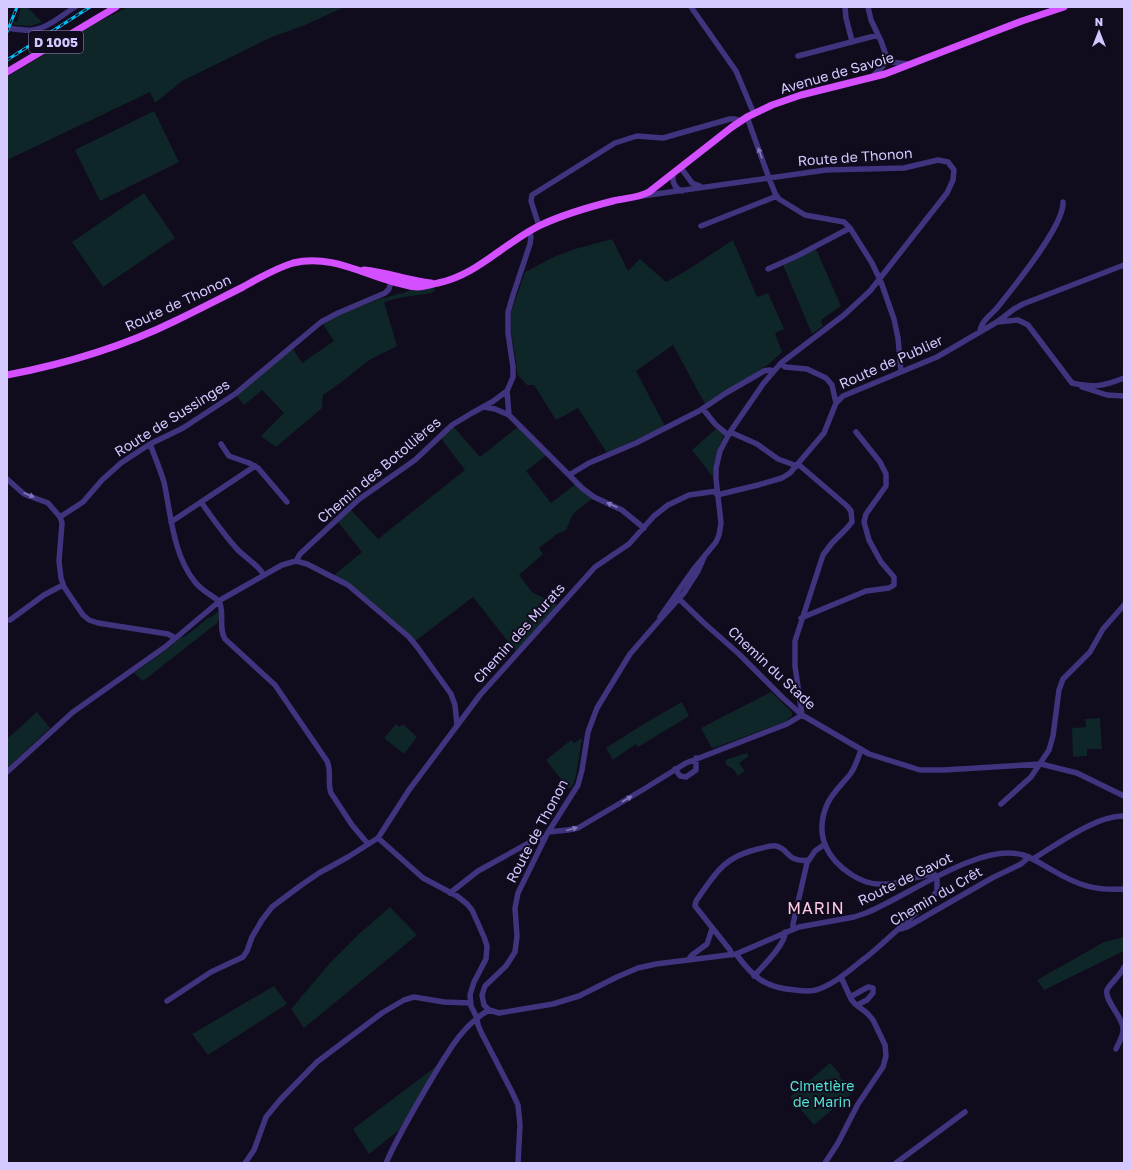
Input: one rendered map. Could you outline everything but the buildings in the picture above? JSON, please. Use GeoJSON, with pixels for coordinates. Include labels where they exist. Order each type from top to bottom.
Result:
{"type":"FeatureCollection","features":[{"type":"Feature","properties":{"kind":"main road","name":"D 1005"},"geometry":{"type":"LineString","coordinates":[[7,72],[116,7]]}},
{"type":"Feature","properties":{"kind":"main road","name":"Avenue de Savoie"},"geometry":{"type":"LineString","coordinates":[[636,197],[650,192],[747,118],[791,98],[872,77],[910,65],[1022,21],[1064,7]]}},
{"type":"Feature","properties":{"kind":"main road","name":"Route de Thonon"},"geometry":{"type":"LineString","coordinates":[[7,376],[59,364],[103,351],[132,340],[174,322],[276,270],[292,264],[309,261],[332,262],[374,276],[392,279],[418,287],[452,280],[468,272],[529,231],[539,226],[599,205],[636,197]]}},
{"type":"Feature","properties":{"kind":"street"},"geometry":{"type":"LineString","coordinates":[[8,28],[26,30],[38,29],[75,7]]}},
{"type":"Feature","properties":{"kind":"street"},"geometry":{"type":"LineString","coordinates":[[691,7],[736,71],[747,118],[777,196],[782,202],[810,217],[842,221],[850,228],[872,263],[880,279],[895,326],[901,372]]}},
{"type":"Feature","properties":{"kind":"street"},"geometry":{"type":"LineString","coordinates":[[844,7],[852,41]]}},
{"type":"Feature","properties":{"kind":"street"},"geometry":{"type":"LineString","coordinates":[[868,7],[871,20],[887,58],[894,63],[910,65]]}},
{"type":"Feature","properties":{"kind":"street"},"geometry":{"type":"LineString","coordinates":[[798,56],[878,34]]}},
{"type":"Feature","properties":{"kind":"street"},"geometry":{"type":"LineString","coordinates":[[872,77],[884,66],[887,58]]}},
{"type":"Feature","properties":{"kind":"street"},"geometry":{"type":"LineString","coordinates":[[539,226],[531,201],[532,195],[609,146],[637,136],[663,138],[730,119],[747,118]]}},
{"type":"Feature","properties":{"kind":"street","name":"Route de Thonon"},"geometry":{"type":"LineString","coordinates":[[489,1010],[483,1002],[482,992],[487,983],[506,966],[513,957],[517,941],[517,898],[523,882],[548,832],[578,785],[588,732],[597,708],[623,664],[692,581],[705,555],[716,542],[720,531],[716,462],[729,433],[758,391],[781,363],[851,309],[880,279],[949,189],[954,177],[954,170],[945,160],[938,160],[904,168],[837,169],[636,197]]}},
{"type":"Feature","properties":{"kind":"street"},"geometry":{"type":"LineString","coordinates":[[681,168],[692,183],[696,186],[705,187]]}},
{"type":"Feature","properties":{"kind":"street"},"geometry":{"type":"LineString","coordinates":[[673,174],[673,182],[675,187],[683,191]]}},
{"type":"Feature","properties":{"kind":"street"},"geometry":{"type":"LineString","coordinates":[[701,226],[777,196]]}},
{"type":"Feature","properties":{"kind":"street"},"geometry":{"type":"LineString","coordinates":[[980,332],[982,324],[996,309],[1038,256],[1058,220],[1063,208],[1063,202]]}},
{"type":"Feature","properties":{"kind":"street"},"geometry":{"type":"LineString","coordinates":[[768,269],[797,256],[850,228]]}},
{"type":"Feature","properties":{"kind":"street"},"geometry":{"type":"LineString","coordinates":[[509,415],[507,391],[514,372],[508,333],[508,312],[530,244],[531,237],[529,231]]}},
{"type":"Feature","properties":{"kind":"street","name":"Route de Publier"},"geometry":{"type":"LineString","coordinates":[[717,493],[750,488],[782,478],[790,473],[826,430],[836,403],[843,396],[937,358],[997,322],[1023,304],[1124,265]]}},
{"type":"Feature","properties":{"kind":"street","name":"Route de Sussinges"},"geometry":{"type":"LineString","coordinates":[[60,517],[83,502],[102,480],[117,466],[150,444],[182,428],[235,394],[325,320],[338,313],[385,294],[389,289],[392,279]]}},
{"type":"Feature","properties":{"kind":"street"},"geometry":{"type":"LineString","coordinates":[[997,322],[1018,320],[1028,325],[1072,383],[1107,395],[1124,396]]}},
{"type":"Feature","properties":{"kind":"street"},"geometry":{"type":"LineString","coordinates":[[781,363],[785,367],[807,369],[826,378],[832,385],[836,403]]}},
{"type":"Feature","properties":{"kind":"street"},"geometry":{"type":"LineString","coordinates":[[569,475],[590,463],[636,443],[703,409],[726,393],[764,371],[774,371]]}},
{"type":"Feature","properties":{"kind":"street"},"geometry":{"type":"LineString","coordinates":[[1072,383],[1100,386],[1124,378]]}},
{"type":"Feature","properties":{"kind":"street","name":"Chemin des Botollières"},"geometry":{"type":"LineString","coordinates":[[296,561],[300,554],[358,500],[415,460],[457,422],[484,407],[507,391]]}},
{"type":"Feature","properties":{"kind":"street"},"geometry":{"type":"LineString","coordinates":[[484,407],[495,409],[509,415],[574,481],[591,495],[622,510],[644,528]]}},
{"type":"Feature","properties":{"kind":"street"},"geometry":{"type":"LineString","coordinates":[[548,832],[578,828],[675,769],[696,758],[787,724],[802,715],[794,648],[796,638],[823,555],[832,543],[850,525],[852,518],[851,511],[848,506],[798,465],[778,459],[757,444],[729,433],[715,424],[703,409]]}},
{"type":"Feature","properties":{"kind":"street"},"geometry":{"type":"LineString","coordinates":[[802,618],[866,591],[889,588],[894,585],[894,577],[879,558],[869,540],[864,522],[866,514],[886,486],[886,474],[880,462],[856,432]]}},
{"type":"Feature","properties":{"kind":"street"},"geometry":{"type":"LineString","coordinates":[[150,444],[163,479],[171,522],[178,548],[191,576],[199,587],[219,601],[221,608],[222,634],[225,639],[279,690],[327,761],[330,768],[330,793],[352,825],[368,844]]}},
{"type":"Feature","properties":{"kind":"street"},"geometry":{"type":"LineString","coordinates":[[221,444],[227,454],[231,457],[255,466],[260,470],[287,502]]}},
{"type":"Feature","properties":{"kind":"street"},"geometry":{"type":"LineString","coordinates":[[171,522],[255,466]]}},
{"type":"Feature","properties":{"kind":"street"},"geometry":{"type":"LineString","coordinates":[[7,479],[24,494],[45,501],[54,508],[60,517],[62,523],[60,568],[63,585],[81,612],[89,620],[103,624],[168,634],[176,638]]}},
{"type":"Feature","properties":{"kind":"street","name":"Chemin des Murats"},"geometry":{"type":"LineString","coordinates":[[378,838],[409,790],[488,685],[587,575],[601,562],[629,544],[658,513],[678,500],[693,494],[717,493]]}},
{"type":"Feature","properties":{"kind":"street"},"geometry":{"type":"LineString","coordinates":[[201,502],[230,541],[246,558],[261,570],[263,574]]}},
{"type":"Feature","properties":{"kind":"street"},"geometry":{"type":"LineString","coordinates":[[7,772],[73,712],[176,638],[219,601],[263,574],[287,562],[296,561],[312,566],[348,585],[409,637],[451,694],[455,704],[457,725]]}},
{"type":"Feature","properties":{"kind":"street"},"geometry":{"type":"LineString","coordinates":[[10,620],[44,595],[63,585]]}},
{"type":"Feature","properties":{"kind":"street","name":"Chemin du Stade"},"geometry":{"type":"LineString","coordinates":[[678,597],[802,715],[860,750],[873,756],[920,770],[1041,764],[1077,773],[1124,796]]}},
{"type":"Feature","properties":{"kind":"street"},"geometry":{"type":"LineString","coordinates":[[1001,804],[1027,781],[1041,764],[1049,750],[1052,740],[1061,682],[1090,652],[1103,630],[1124,605]]}},
{"type":"Feature","properties":{"kind":"street"},"geometry":{"type":"LineString","coordinates":[[860,750],[851,772],[833,794],[825,809],[822,829],[825,844],[829,855],[835,862],[860,879],[872,884],[902,883],[929,874],[934,874],[937,877],[938,886],[936,894],[899,929]]}},
{"type":"Feature","properties":{"kind":"street"},"geometry":{"type":"LineString","coordinates":[[675,769],[680,776],[686,777],[696,770],[696,758]]}},
{"type":"Feature","properties":{"kind":"street","name":"Chemin du Crêt"},"geometry":{"type":"LineString","coordinates":[[754,976],[764,983],[775,987],[806,991],[821,988],[841,976],[899,929],[906,927],[1080,830],[1107,818],[1124,816]]}},
{"type":"Feature","properties":{"kind":"street"},"geometry":{"type":"LineString","coordinates":[[167,1001],[205,976],[243,957],[262,920],[272,907],[309,880],[378,838],[422,878],[450,892],[469,907],[484,937],[487,946],[486,959],[471,991],[470,1003],[477,1018],[481,1032],[518,1105],[520,1125],[518,1163]]}},
{"type":"Feature","properties":{"kind":"street"},"geometry":{"type":"LineString","coordinates":[[450,892],[473,874],[491,863],[536,839],[545,838]]}},
{"type":"Feature","properties":{"kind":"street"},"geometry":{"type":"LineString","coordinates":[[793,929],[809,860],[815,851],[825,844]]}},
{"type":"Feature","properties":{"kind":"street"},"geometry":{"type":"LineString","coordinates":[[785,932],[785,937],[776,950],[754,976],[712,929],[696,909],[695,904],[716,871],[724,864],[745,852],[773,846],[780,848],[794,859],[809,860]]}},
{"type":"Feature","properties":{"kind":"street","name":"Route de Gavot"},"geometry":{"type":"LineString","coordinates":[[489,1010],[495,1013],[502,1013],[562,1002],[579,996],[635,969],[656,964],[734,954],[747,950],[793,929],[806,925],[860,915],[877,908],[962,864],[1001,854],[1018,854],[1031,858],[1068,879],[1085,886],[1104,890],[1124,889]]}},
{"type":"Feature","properties":{"kind":"street"},"geometry":{"type":"LineString","coordinates":[[688,960],[692,955],[707,944],[712,929]]}},
{"type":"Feature","properties":{"kind":"street"},"geometry":{"type":"LineString","coordinates":[[1116,1049],[1123,1033],[1123,1025],[1108,997],[1107,992],[1124,967]]}},
{"type":"Feature","properties":{"kind":"street"},"geometry":{"type":"LineString","coordinates":[[825,1163],[838,1144],[858,1104],[883,1067],[885,1060],[885,1045],[872,1018],[850,997],[841,976]]}},
{"type":"Feature","properties":{"kind":"street"},"geometry":{"type":"LineString","coordinates":[[850,997],[868,987],[873,988],[873,993],[866,1000],[857,1005]]}},
{"type":"Feature","properties":{"kind":"street"},"geometry":{"type":"LineString","coordinates":[[245,1163],[254,1150],[264,1121],[280,1100],[317,1062],[382,1013],[404,1000],[414,997],[444,1002],[470,1003]]}},
{"type":"Feature","properties":{"kind":"street"},"geometry":{"type":"LineString","coordinates":[[386,1163],[403,1126],[453,1044],[463,1031],[477,1018],[489,1010]]}},
{"type":"Feature","properties":{"kind":"street"},"geometry":{"type":"LineString","coordinates":[[896,1163],[965,1112]]}},
{"type":"Feature","properties":{"kind":"green space"},"geometry":{"type":"Polygon","coordinates":[[[21,7],[27,7],[42,22],[31,26],[13,25],[14,21],[17,22],[21,7]]]}},
{"type":"Feature","properties":{"kind":"green space"},"geometry":{"type":"Polygon","coordinates":[[[128,7],[344,7],[305,25],[272,37],[182,81],[155,103],[150,92],[7,160],[7,77],[92,25],[128,7]]]}},
{"type":"Feature","properties":{"kind":"green space"},"geometry":{"type":"Polygon","coordinates":[[[154,111],[179,162],[100,201],[75,150],[154,111]]]}},
{"type":"Feature","properties":{"kind":"green space"},"geometry":{"type":"Polygon","coordinates":[[[144,193],[175,238],[103,287],[72,242],[144,193]]]}},
{"type":"Feature","properties":{"kind":"green space"},"geometry":{"type":"Polygon","coordinates":[[[612,239],[628,271],[640,259],[666,282],[689,269],[733,240],[757,297],[768,293],[784,329],[775,333],[782,352],[769,364],[705,404],[673,345],[636,371],[665,426],[607,453],[578,408],[556,420],[534,385],[527,385],[517,374],[510,320],[511,312],[525,272],[556,256],[612,239]]]}},
{"type":"Feature","properties":{"kind":"green space"},"geometry":{"type":"Polygon","coordinates":[[[816,249],[841,306],[821,320],[823,326],[812,334],[783,265],[816,249]]]}},
{"type":"Feature","properties":{"kind":"green space"},"geometry":{"type":"Polygon","coordinates":[[[432,287],[435,290],[432,293],[398,298],[384,302],[397,346],[369,360],[323,395],[322,408],[276,447],[261,436],[284,413],[262,390],[244,405],[235,394],[292,347],[302,363],[334,341],[323,324],[344,313],[382,298],[402,294],[412,289],[432,287]]]}},
{"type":"Feature","properties":{"kind":"green space"},"geometry":{"type":"Polygon","coordinates":[[[452,425],[480,457],[519,426],[548,454],[526,471],[551,503],[577,483],[594,497],[573,514],[566,530],[557,534],[539,548],[543,554],[519,575],[532,592],[559,606],[517,653],[473,597],[414,642],[333,576],[362,552],[338,522],[351,510],[378,539],[465,470],[440,437],[452,425]]]}},
{"type":"Feature","properties":{"kind":"green space"},"geometry":{"type":"Polygon","coordinates":[[[717,428],[724,435],[714,461],[713,477],[692,450],[717,428]]]}},
{"type":"Feature","properties":{"kind":"green space"},"geometry":{"type":"Polygon","coordinates":[[[219,611],[217,623],[143,681],[134,673],[169,648],[180,638],[186,636],[209,617],[210,618],[219,611]]]}},
{"type":"Feature","properties":{"kind":"green space"},"geometry":{"type":"Polygon","coordinates":[[[771,692],[792,712],[792,716],[787,721],[714,748],[711,747],[701,728],[771,692]]]}},
{"type":"Feature","properties":{"kind":"green space"},"geometry":{"type":"Polygon","coordinates":[[[682,702],[689,716],[638,747],[636,744],[613,760],[606,748],[682,702]]]}},
{"type":"Feature","properties":{"kind":"green space"},"geometry":{"type":"Polygon","coordinates":[[[37,712],[50,728],[7,768],[7,739],[37,712]]]}},
{"type":"Feature","properties":{"kind":"green space"},"geometry":{"type":"Polygon","coordinates":[[[1100,718],[1102,749],[1087,749],[1087,756],[1073,757],[1072,728],[1086,727],[1085,719],[1100,718]]]}},
{"type":"Feature","properties":{"kind":"green space"},"geometry":{"type":"Polygon","coordinates":[[[396,724],[399,727],[404,725],[417,737],[404,754],[384,738],[396,724]]]}},
{"type":"Feature","properties":{"kind":"green space"},"geometry":{"type":"Polygon","coordinates":[[[582,738],[576,776],[572,787],[568,788],[546,760],[571,740],[574,743],[582,738]]]}},
{"type":"Feature","properties":{"kind":"green space"},"geometry":{"type":"Polygon","coordinates":[[[747,753],[749,756],[739,763],[745,771],[738,776],[733,769],[726,765],[725,761],[747,753]]]}},
{"type":"Feature","properties":{"kind":"green space"},"geometry":{"type":"Polygon","coordinates":[[[390,907],[417,935],[304,1028],[291,1009],[330,963],[359,934],[390,907]]]}},
{"type":"Feature","properties":{"kind":"green space"},"geometry":{"type":"Polygon","coordinates":[[[1124,937],[1124,951],[1044,990],[1037,980],[1104,942],[1124,937]]]}},
{"type":"Feature","properties":{"kind":"green space"},"geometry":{"type":"Polygon","coordinates":[[[274,986],[287,1004],[208,1055],[192,1034],[274,986]]]}},
{"type":"Feature","properties":{"kind":"green space","name":"Cimetière de Marin"},"geometry":{"type":"Polygon","coordinates":[[[830,1063],[840,1074],[839,1077],[844,1080],[854,1091],[814,1125],[790,1097],[830,1063]]]}},
{"type":"Feature","properties":{"kind":"green space"},"geometry":{"type":"Polygon","coordinates":[[[438,1065],[399,1130],[369,1154],[353,1129],[438,1065]]]}},
{"type":"Feature","properties":{"kind":"railway"},"geometry":{"type":"LineString","coordinates":[[7,32],[17,7]]}},
{"type":"Feature","properties":{"kind":"railway"},"geometry":{"type":"LineString","coordinates":[[7,60],[90,7]]}},
{"type":"Feature","properties":{"kind":"district","name":"MARIN"},"geometry":{"type":"Point","coordinates":[816,908]}}]}
